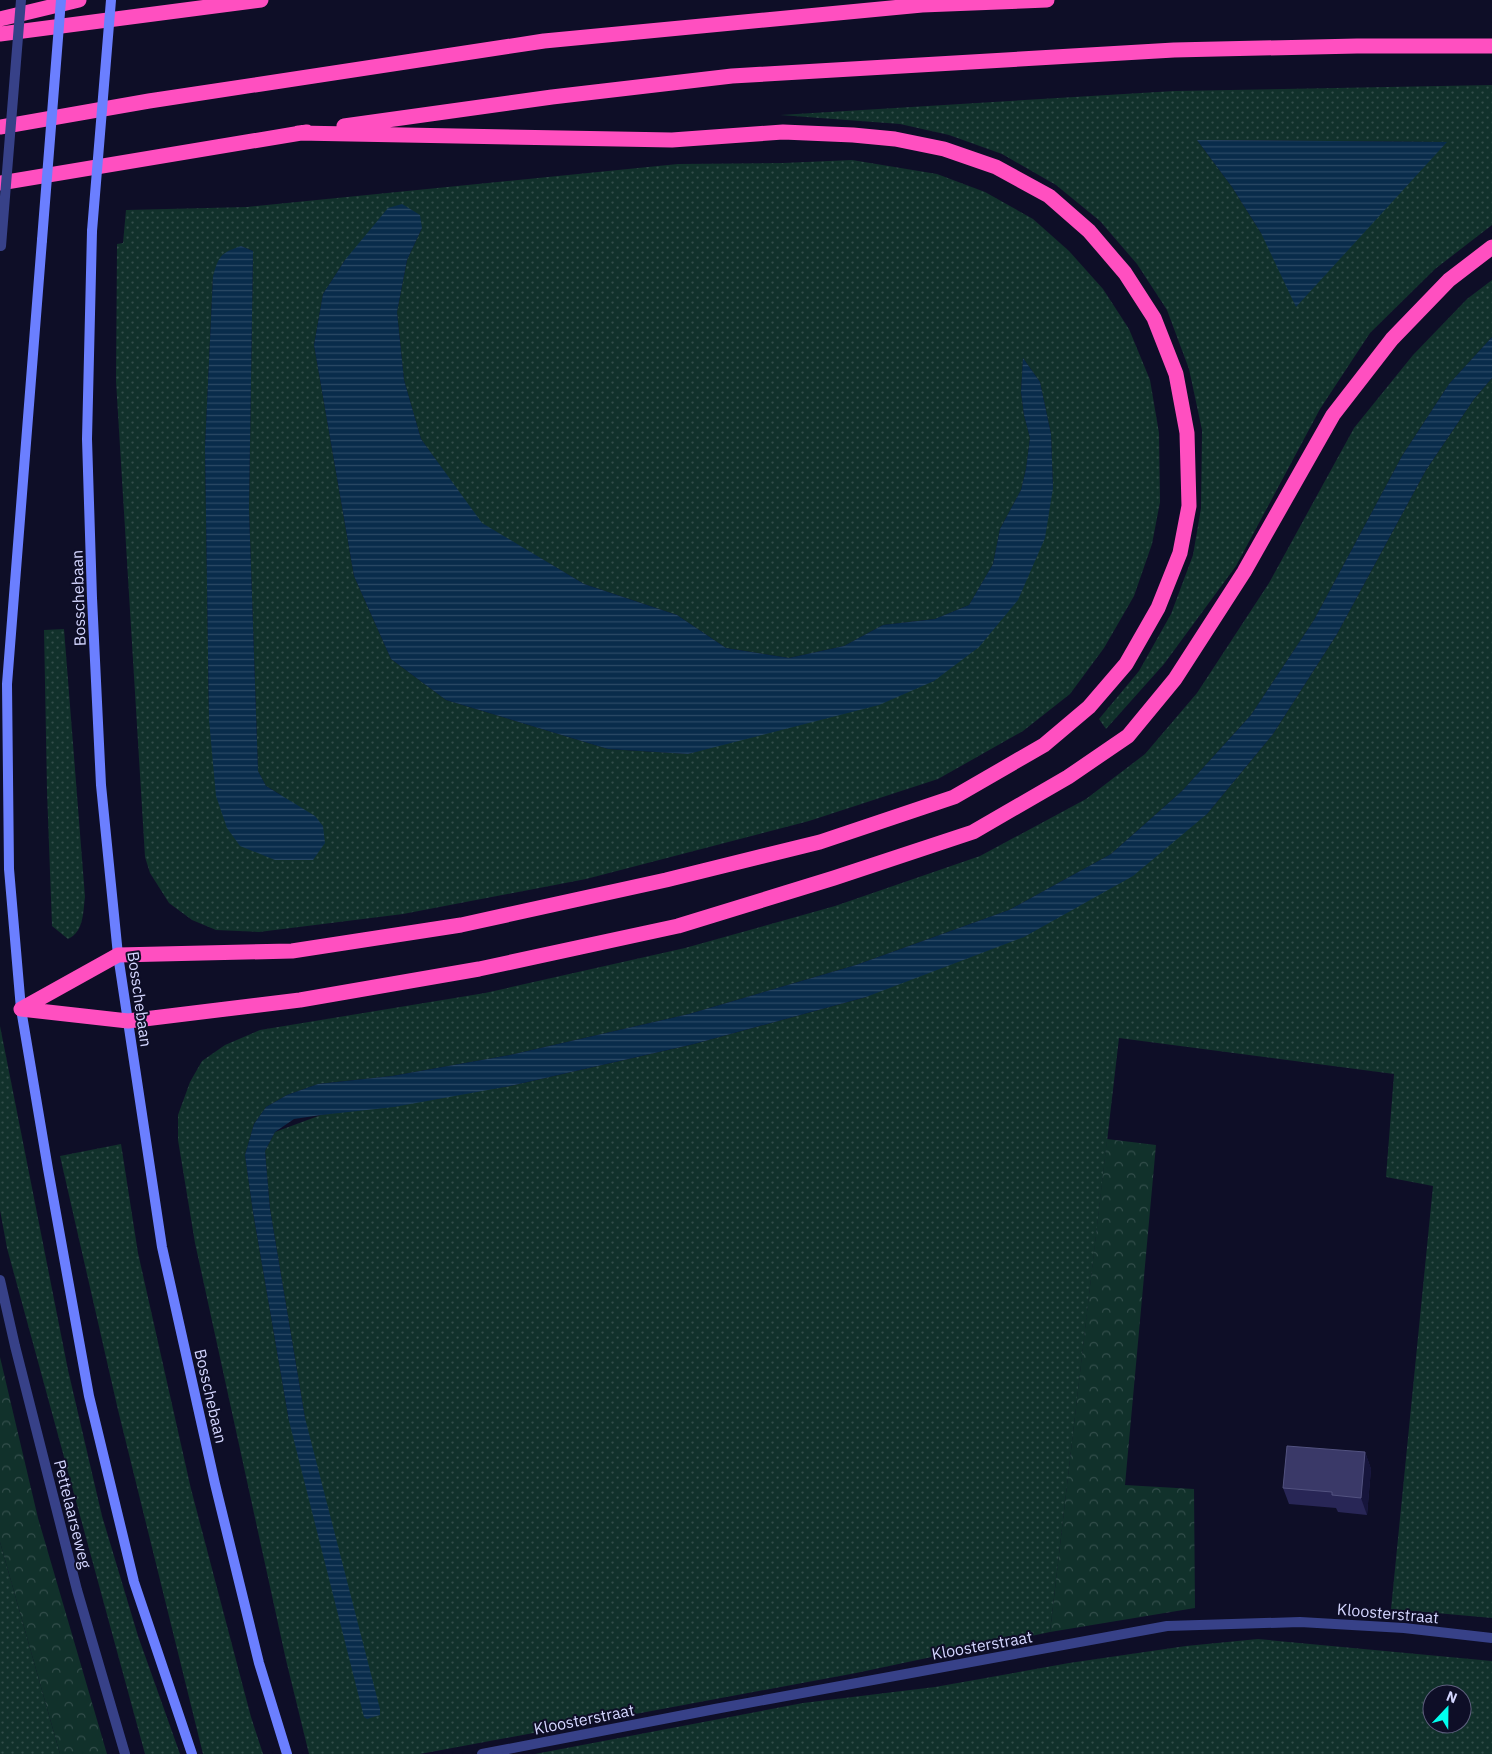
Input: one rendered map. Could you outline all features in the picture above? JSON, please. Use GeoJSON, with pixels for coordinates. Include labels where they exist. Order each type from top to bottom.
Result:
{"type":"FeatureCollection","features":[{"type":"Feature","properties":{"kind":"highway"},"geometry":{"type":"LineString","coordinates":[[0,19],[79,0]]}},
{"type":"Feature","properties":{"kind":"highway"},"geometry":{"type":"LineString","coordinates":[[0,34],[261,0]]}},
{"type":"Feature","properties":{"kind":"highway"},"geometry":{"type":"LineString","coordinates":[[0,127],[149,101],[544,41],[922,5],[1047,0]]}},
{"type":"Feature","properties":{"kind":"highway"},"geometry":{"type":"LineString","coordinates":[[0,183],[298,133],[552,97],[732,76],[1174,50],[1348,46],[1492,46]]}},
{"type":"Feature","properties":{"kind":"highway"},"geometry":{"type":"LineString","coordinates":[[21,1009],[118,955],[292,952],[461,925],[666,880],[820,842],[954,797],[1044,745],[1089,707],[1126,664],[1158,608],[1180,553],[1189,506],[1187,432],[1176,374],[1154,318],[1125,273],[1089,231],[1049,196],[996,167],[944,149],[895,139],[853,135],[783,132],[672,140],[298,133]]}},
{"type":"Feature","properties":{"kind":"highway"},"geometry":{"type":"LineString","coordinates":[[21,1009],[128,1021],[300,1000],[479,969],[678,926],[843,875],[973,832],[1068,777],[1128,736],[1175,679],[1244,572],[1333,414],[1392,339],[1449,280],[1492,246]]}},
{"type":"Feature","properties":{"kind":"main road"},"geometry":{"type":"LineString","coordinates":[[61,0],[7,684],[9,869],[21,1009],[89,1396],[134,1582],[192,1754]]}},
{"type":"Feature","properties":{"kind":"main road","name":"Bosschebaan"},"geometry":{"type":"LineString","coordinates":[[111,0],[92,231],[87,439],[101,785],[118,955],[162,1248],[215,1484],[256,1654],[287,1754]]}},
{"type":"Feature","properties":{"kind":"street"},"geometry":{"type":"LineString","coordinates":[[0,251],[21,0]]}},
{"type":"Feature","properties":{"kind":"street","name":"Pettelaarseweg"},"geometry":{"type":"LineString","coordinates":[[0,1280],[77,1590],[125,1754]]}},
{"type":"Feature","properties":{"kind":"street","name":"Kloosterstraat"},"geometry":{"type":"LineString","coordinates":[[482,1754],[715,1708],[1167,1626],[1300,1622],[1404,1628],[1492,1638]]}},
{"type":"Feature","properties":{"kind":"green space"},"geometry":{"type":"Polygon","coordinates":[[[1492,85],[1492,225],[1435,269],[1370,333],[1320,409],[1236,566],[1164,664],[1106,729],[1099,719],[1139,671],[1171,614],[1193,555],[1201,508],[1202,430],[1189,369],[1167,310],[1137,264],[1100,221],[1056,185],[1002,154],[949,135],[900,124],[780,115],[1174,91],[1492,85]],[[1197,140],[1232,187],[1261,233],[1446,142],[1197,140]]]}},
{"type":"Feature","properties":{"kind":"green space"},"geometry":{"type":"Polygon","coordinates":[[[852,160],[937,174],[985,192],[1033,219],[1069,251],[1103,289],[1129,329],[1150,380],[1159,433],[1160,502],[1152,544],[1134,596],[1104,648],[1070,694],[1023,731],[938,779],[809,821],[586,879],[403,914],[259,932],[216,930],[192,920],[169,903],[150,873],[145,857],[116,381],[117,244],[123,243],[126,210],[247,207],[678,164],[852,160]],[[422,228],[345,260],[323,294],[314,345],[354,576],[391,659],[446,700],[608,749],[688,754],[934,681],[1053,488],[1051,434],[1040,382],[1023,358],[1021,392],[1030,438],[1026,469],[1021,490],[1000,529],[993,564],[969,605],[935,619],[883,625],[844,646],[789,658],[726,648],[677,615],[584,584],[481,523],[421,439],[404,380],[397,312],[407,260],[422,228]],[[241,246],[213,276],[205,447],[209,720],[275,860],[281,795],[266,786],[258,771],[249,509],[253,251],[241,246]]]}},
{"type":"Feature","properties":{"kind":"green space"},"geometry":{"type":"Polygon","coordinates":[[[1492,280],[1492,337],[1449,384],[1402,456],[1314,620],[1251,715],[1182,791],[1111,854],[1009,910],[856,965],[689,1014],[510,1055],[392,1076],[318,1084],[287,1095],[266,1107],[254,1124],[245,1155],[289,1421],[305,1418],[270,1209],[265,1151],[275,1132],[321,1115],[510,1086],[694,1044],[866,997],[1207,814],[1273,734],[1337,634],[1426,470],[1474,399],[1492,378],[1492,1618],[1391,1609],[1433,1186],[1386,1177],[1394,1074],[1119,1038],[1050,1632],[856,1673],[420,1754],[309,1754],[286,1660],[195,1243],[178,1140],[178,1115],[190,1082],[202,1061],[225,1045],[260,1030],[485,993],[685,948],[835,906],[980,856],[1086,799],[1145,754],[1197,693],[1269,583],[1354,428],[1413,355],[1467,299],[1492,280]]]}},
{"type":"Feature","properties":{"kind":"green space"},"geometry":{"type":"Polygon","coordinates":[[[64,629],[85,897],[80,927],[68,939],[52,926],[44,630],[64,629]]]}},
{"type":"Feature","properties":{"kind":"green space"},"geometry":{"type":"Polygon","coordinates":[[[0,1026],[68,1370],[102,1516],[138,1636],[180,1754],[145,1754],[7,1248],[0,1210],[0,1026]]]}},
{"type":"Feature","properties":{"kind":"green space"},"geometry":{"type":"Polygon","coordinates":[[[1107,1139],[1156,1145],[1125,1485],[1194,1489],[1195,1608],[1050,1632],[1107,1139]]]}},
{"type":"Feature","properties":{"kind":"green space"},"geometry":{"type":"Polygon","coordinates":[[[121,1144],[138,1253],[191,1489],[251,1717],[263,1754],[203,1754],[118,1410],[60,1156],[121,1144]]]}},
{"type":"Feature","properties":{"kind":"green space"},"geometry":{"type":"Polygon","coordinates":[[[0,1357],[38,1518],[107,1754],[60,1754],[0,1542],[0,1357]]]}},
{"type":"Feature","properties":{"kind":"green space"},"geometry":{"type":"Polygon","coordinates":[[[0,1542],[60,1754],[0,1754],[0,1542]]]}},
{"type":"Feature","properties":{"kind":"green space"},"geometry":{"type":"Polygon","coordinates":[[[1258,1639],[1492,1661],[1492,1754],[535,1754],[803,1703],[935,1687],[1069,1663],[1186,1646],[1258,1639]]]}},
{"type":"Feature","properties":{"kind":"water"},"geometry":{"type":"Polygon","coordinates":[[[1197,140],[1447,142],[1296,307],[1261,233],[1232,187],[1197,140]]]}},
{"type":"Feature","properties":{"kind":"water"},"geometry":{"type":"Polygon","coordinates":[[[402,204],[420,215],[422,228],[407,260],[397,312],[404,380],[421,439],[482,523],[584,584],[677,615],[726,648],[789,658],[844,646],[883,625],[935,619],[969,605],[993,564],[1000,529],[1021,490],[1030,438],[1021,392],[1023,358],[1040,382],[1051,434],[1053,488],[1045,538],[1018,600],[979,647],[934,681],[879,705],[688,754],[608,749],[446,700],[391,659],[354,576],[314,345],[323,294],[345,260],[388,208],[402,204]]]}},
{"type":"Feature","properties":{"kind":"water"},"geometry":{"type":"Polygon","coordinates":[[[241,246],[253,251],[249,509],[258,771],[266,786],[315,816],[323,826],[325,843],[313,860],[275,860],[240,846],[227,828],[216,796],[209,720],[205,447],[213,276],[219,259],[225,253],[241,246]]]}},
{"type":"Feature","properties":{"kind":"water"},"geometry":{"type":"Polygon","coordinates":[[[1492,337],[1492,378],[1474,399],[1426,470],[1337,634],[1273,734],[1207,814],[1133,876],[1024,937],[866,997],[694,1044],[510,1086],[394,1107],[294,1119],[275,1132],[265,1151],[270,1209],[305,1418],[380,1709],[380,1715],[367,1719],[364,1717],[289,1421],[253,1212],[245,1155],[254,1124],[266,1107],[287,1095],[318,1084],[392,1076],[510,1055],[689,1014],[856,965],[1009,910],[1111,854],[1182,791],[1251,715],[1314,620],[1402,456],[1449,384],[1492,337]]]}},
{"type":"Feature","properties":{"kind":"building"},"geometry":{"type":"Polygon","coordinates":[[[1287,1446],[1365,1452],[1361,1498],[1332,1495],[1332,1492],[1283,1488],[1287,1446]]]}}]}
